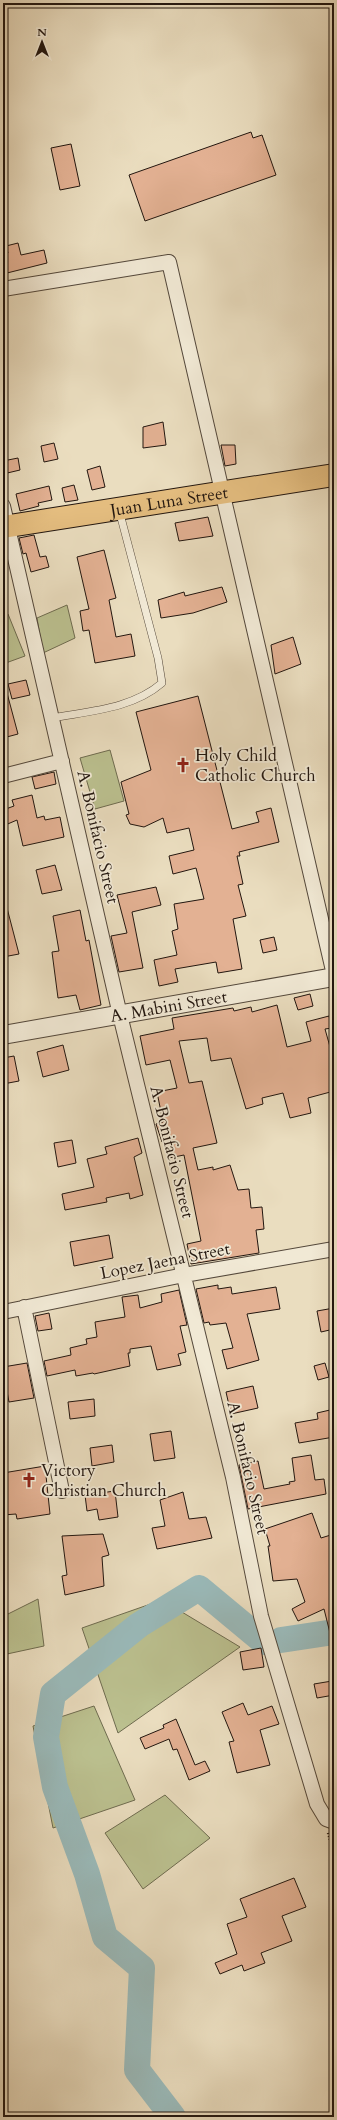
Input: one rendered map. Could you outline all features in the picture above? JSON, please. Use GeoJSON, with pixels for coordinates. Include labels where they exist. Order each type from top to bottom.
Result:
{"type":"FeatureCollection","features":[{"type":"Feature","properties":{"kind":"main road","name":"Juan Luna Street"},"geometry":{"type":"LineString","coordinates":[[5,520],[118,508],[334,475]]}},
{"type":"Feature","properties":{"kind":"street"},"geometry":{"type":"LineString","coordinates":[[3,289],[168,262],[334,976]]}},
{"type":"Feature","properties":{"kind":"street","name":"A. Bonifacio Street"},"geometry":{"type":"LineString","coordinates":[[5,520],[120,1015],[233,1477],[261,1616],[293,1719],[317,1804],[330,1820]]}},
{"type":"Feature","properties":{"kind":"street"},"geometry":{"type":"LineString","coordinates":[[3,776],[62,762]]}},
{"type":"Feature","properties":{"kind":"street","name":"A. Mabini Street"},"geometry":{"type":"LineString","coordinates":[[3,1035],[334,976]]}},
{"type":"Feature","properties":{"kind":"street","name":"Lopez Jaena Street"},"geometry":{"type":"LineString","coordinates":[[3,1312],[184,1275],[334,1249]]}},
{"type":"Feature","properties":{"kind":"street"},"geometry":{"type":"LineString","coordinates":[[24,1307],[62,1491]]}},
{"type":"Feature","properties":{"kind":"lane"},"geometry":{"type":"LineString","coordinates":[[52,718],[130,703],[149,694],[162,683],[158,658],[118,508]]}},
{"type":"Feature","properties":{"kind":"path"},"geometry":{"type":"LineString","coordinates":[[330,1820],[328,1837],[334,1855]]}},
{"type":"Feature","properties":{"kind":"green space"},"geometry":{"type":"Polygon","coordinates":[[[67,605],[75,638],[43,653],[37,618],[67,605]]]}},
{"type":"Feature","properties":{"kind":"green space"},"geometry":{"type":"Polygon","coordinates":[[[8,614],[25,656],[3,664],[3,615],[8,614]]]}},
{"type":"Feature","properties":{"kind":"green space"},"geometry":{"type":"Polygon","coordinates":[[[110,750],[124,801],[95,809],[80,758],[110,750]]]}},
{"type":"Feature","properties":{"kind":"green space"},"geometry":{"type":"Polygon","coordinates":[[[38,1599],[44,1646],[7,1654],[4,1616],[38,1599]]]}},
{"type":"Feature","properties":{"kind":"green space"},"geometry":{"type":"Polygon","coordinates":[[[162,1600],[240,1647],[118,1733],[82,1628],[162,1600]]]}},
{"type":"Feature","properties":{"kind":"green space"},"geometry":{"type":"Polygon","coordinates":[[[94,1706],[135,1800],[53,1828],[33,1726],[94,1706]]]}},
{"type":"Feature","properties":{"kind":"green space"},"geometry":{"type":"Polygon","coordinates":[[[165,1795],[210,1838],[143,1889],[105,1833],[165,1795]]]}},
{"type":"Feature","properties":{"kind":"building"},"geometry":{"type":"Polygon","coordinates":[[[251,132],[253,138],[262,135],[276,175],[145,221],[129,175],[251,132]]]}},
{"type":"Feature","properties":{"kind":"building"},"geometry":{"type":"Polygon","coordinates":[[[71,144],[80,186],[60,190],[51,148],[71,144]]]}},
{"type":"Feature","properties":{"kind":"building"},"geometry":{"type":"Polygon","coordinates":[[[18,243],[21,255],[44,250],[47,263],[3,274],[3,254],[8,253],[6,246],[18,243]]]}},
{"type":"Feature","properties":{"kind":"building"},"geometry":{"type":"Polygon","coordinates":[[[163,422],[166,445],[143,448],[143,427],[163,422]]]}},
{"type":"Feature","properties":{"kind":"building"},"geometry":{"type":"Polygon","coordinates":[[[54,443],[58,459],[44,462],[41,446],[54,443]]]}},
{"type":"Feature","properties":{"kind":"building"},"geometry":{"type":"Polygon","coordinates":[[[221,445],[235,445],[236,464],[225,466],[221,445]]]}},
{"type":"Feature","properties":{"kind":"building"},"geometry":{"type":"Polygon","coordinates":[[[18,458],[20,470],[3,474],[3,461],[18,458]]]}},
{"type":"Feature","properties":{"kind":"building"},"geometry":{"type":"Polygon","coordinates":[[[100,466],[105,487],[92,490],[87,470],[100,466]]]}},
{"type":"Feature","properties":{"kind":"building"},"geometry":{"type":"Polygon","coordinates":[[[74,485],[78,500],[65,502],[62,488],[74,485]]]}},
{"type":"Feature","properties":{"kind":"building"},"geometry":{"type":"Polygon","coordinates":[[[49,486],[52,500],[38,503],[39,506],[20,511],[16,494],[49,486]]]}},
{"type":"Feature","properties":{"kind":"building"},"geometry":{"type":"Polygon","coordinates":[[[208,517],[213,536],[179,541],[175,523],[208,517]]]}},
{"type":"Feature","properties":{"kind":"building"},"geometry":{"type":"Polygon","coordinates":[[[34,535],[40,557],[46,556],[49,567],[31,572],[26,553],[23,554],[19,538],[34,535]]]}},
{"type":"Feature","properties":{"kind":"building"},"geometry":{"type":"Polygon","coordinates":[[[104,550],[116,598],[109,600],[116,637],[131,634],[135,656],[95,663],[89,630],[83,631],[80,611],[89,609],[77,557],[104,550]]]}},
{"type":"Feature","properties":{"kind":"building"},"geometry":{"type":"Polygon","coordinates":[[[222,587],[227,602],[193,613],[161,618],[158,600],[184,592],[185,596],[222,587]]]}},
{"type":"Feature","properties":{"kind":"building"},"geometry":{"type":"Polygon","coordinates":[[[293,637],[301,664],[275,674],[271,645],[293,637]]]}},
{"type":"Feature","properties":{"kind":"building"},"geometry":{"type":"Polygon","coordinates":[[[26,680],[30,695],[12,699],[8,684],[26,680]]]}},
{"type":"Feature","properties":{"kind":"building"},"geometry":{"type":"Polygon","coordinates":[[[7,693],[18,734],[3,738],[3,694],[7,693]]]}},
{"type":"Feature","properties":{"kind":"building"},"geometry":{"type":"Polygon","coordinates":[[[198,696],[232,829],[259,822],[256,812],[271,808],[279,842],[239,852],[240,856],[237,856],[243,884],[238,885],[246,916],[233,919],[242,969],[218,973],[216,962],[175,969],[178,982],[159,986],[154,960],[177,955],[172,931],[178,929],[174,904],[204,899],[196,868],[173,874],[169,856],[194,850],[189,828],[167,833],[163,818],[144,827],[130,824],[126,815],[129,814],[121,782],[151,770],[136,712],[198,696]]]}},
{"type":"Feature","properties":{"kind":"building"},"geometry":{"type":"Polygon","coordinates":[[[54,772],[56,784],[35,789],[32,777],[54,772]]]}},
{"type":"Feature","properties":{"kind":"building"},"geometry":{"type":"Polygon","coordinates":[[[32,795],[37,818],[44,816],[45,820],[60,817],[64,837],[23,846],[17,820],[3,826],[3,810],[14,806],[12,800],[32,795]]]}},
{"type":"Feature","properties":{"kind":"building"},"geometry":{"type":"Polygon","coordinates":[[[55,865],[62,890],[42,894],[36,870],[55,865]]]}},
{"type":"Feature","properties":{"kind":"building"},"geometry":{"type":"Polygon","coordinates":[[[156,887],[161,905],[132,912],[143,968],[119,972],[111,936],[127,933],[117,895],[156,887]]]}},
{"type":"Feature","properties":{"kind":"building"},"geometry":{"type":"Polygon","coordinates":[[[3,908],[7,908],[19,954],[3,957],[3,908]]]}},
{"type":"Feature","properties":{"kind":"building"},"geometry":{"type":"Polygon","coordinates":[[[80,910],[86,941],[89,940],[101,1005],[80,1010],[76,995],[58,998],[52,952],[59,951],[53,916],[80,910]]]}},
{"type":"Feature","properties":{"kind":"building"},"geometry":{"type":"Polygon","coordinates":[[[274,937],[277,950],[263,953],[260,940],[274,937]]]}},
{"type":"Feature","properties":{"kind":"building"},"geometry":{"type":"Polygon","coordinates":[[[310,994],[313,1006],[298,1010],[294,998],[310,994]]]}},
{"type":"Feature","properties":{"kind":"building"},"geometry":{"type":"Polygon","coordinates":[[[277,1005],[287,1047],[311,1041],[306,1022],[329,1016],[332,1028],[325,1029],[332,1054],[334,1053],[334,1091],[308,1098],[311,1113],[290,1118],[283,1093],[262,1098],[263,1104],[246,1109],[231,1058],[211,1061],[207,1038],[179,1041],[189,1083],[202,1081],[217,1143],[193,1148],[198,1170],[213,1167],[213,1170],[230,1165],[238,1190],[249,1189],[251,1208],[262,1207],[264,1229],[256,1230],[259,1253],[191,1264],[187,1244],[201,1241],[184,1155],[169,1158],[165,1141],[162,1142],[156,1124],[163,1122],[157,1092],[177,1088],[170,1060],[146,1065],[140,1036],[174,1029],[172,1018],[233,1008],[234,1011],[251,1007],[252,1012],[277,1005]]]}},
{"type":"Feature","properties":{"kind":"building"},"geometry":{"type":"Polygon","coordinates":[[[63,1045],[69,1070],[43,1077],[37,1052],[63,1045]]]}},
{"type":"Feature","properties":{"kind":"building"},"geometry":{"type":"Polygon","coordinates":[[[14,1056],[19,1081],[3,1084],[3,1058],[14,1056]]]}},
{"type":"Feature","properties":{"kind":"building"},"geometry":{"type":"Polygon","coordinates":[[[138,1138],[142,1153],[134,1157],[143,1195],[130,1199],[129,1193],[106,1198],[107,1202],[65,1210],[62,1194],[94,1187],[87,1159],[107,1154],[105,1147],[138,1138]]]}},
{"type":"Feature","properties":{"kind":"building"},"geometry":{"type":"Polygon","coordinates":[[[72,1140],[76,1163],[58,1167],[54,1143],[72,1140]]]}},
{"type":"Feature","properties":{"kind":"building"},"geometry":{"type":"Polygon","coordinates":[[[109,1235],[113,1258],[74,1266],[70,1242],[109,1235]]]}},
{"type":"Feature","properties":{"kind":"building"},"geometry":{"type":"Polygon","coordinates":[[[218,1285],[218,1289],[231,1287],[232,1294],[276,1287],[280,1309],[247,1314],[259,1360],[227,1369],[222,1350],[233,1348],[226,1323],[210,1325],[209,1322],[204,1323],[196,1289],[218,1285]]]}},
{"type":"Feature","properties":{"kind":"building"},"geometry":{"type":"Polygon","coordinates":[[[179,1290],[187,1325],[180,1326],[186,1352],[178,1354],[181,1365],[157,1370],[151,1346],[130,1349],[130,1353],[128,1353],[130,1366],[94,1374],[76,1376],[75,1370],[47,1376],[44,1361],[71,1355],[70,1348],[87,1344],[86,1339],[97,1337],[95,1322],[125,1317],[122,1297],[138,1295],[140,1308],[162,1302],[161,1294],[179,1290]]]}},
{"type":"Feature","properties":{"kind":"building"},"geometry":{"type":"Polygon","coordinates":[[[334,1308],[334,1329],[321,1332],[317,1311],[334,1308]]]}},
{"type":"Feature","properties":{"kind":"building"},"geometry":{"type":"Polygon","coordinates":[[[49,1313],[52,1329],[38,1331],[35,1316],[49,1313]]]}},
{"type":"Feature","properties":{"kind":"building"},"geometry":{"type":"Polygon","coordinates":[[[27,1363],[34,1398],[9,1402],[6,1386],[3,1387],[3,1367],[27,1363]]]}},
{"type":"Feature","properties":{"kind":"building"},"geometry":{"type":"Polygon","coordinates":[[[325,1363],[329,1377],[318,1380],[314,1366],[325,1363]]]}},
{"type":"Feature","properties":{"kind":"building"},"geometry":{"type":"Polygon","coordinates":[[[253,1386],[258,1408],[231,1414],[226,1392],[253,1386]]]}},
{"type":"Feature","properties":{"kind":"building"},"geometry":{"type":"Polygon","coordinates":[[[94,1399],[95,1416],[70,1419],[68,1402],[94,1399]]]}},
{"type":"Feature","properties":{"kind":"building"},"geometry":{"type":"Polygon","coordinates":[[[330,1410],[334,1437],[299,1443],[295,1423],[318,1419],[317,1413],[330,1410]]]}},
{"type":"Feature","properties":{"kind":"building"},"geometry":{"type":"Polygon","coordinates":[[[171,1431],[175,1458],[154,1461],[150,1434],[171,1431]]]}},
{"type":"Feature","properties":{"kind":"building"},"geometry":{"type":"Polygon","coordinates":[[[112,1445],[114,1462],[92,1466],[90,1448],[112,1445]]]}},
{"type":"Feature","properties":{"kind":"building"},"geometry":{"type":"Polygon","coordinates":[[[311,1455],[315,1480],[324,1479],[326,1494],[248,1509],[239,1465],[258,1461],[264,1489],[290,1484],[289,1482],[295,1481],[292,1458],[311,1455]]]}},
{"type":"Feature","properties":{"kind":"building"},"geometry":{"type":"Polygon","coordinates":[[[45,1466],[50,1514],[17,1519],[16,1514],[3,1515],[3,1473],[45,1466]]]}},
{"type":"Feature","properties":{"kind":"building"},"geometry":{"type":"Polygon","coordinates":[[[115,1491],[118,1517],[99,1520],[97,1509],[87,1511],[85,1495],[115,1491]]]}},
{"type":"Feature","properties":{"kind":"building"},"geometry":{"type":"Polygon","coordinates":[[[183,1492],[189,1519],[206,1517],[212,1538],[157,1549],[152,1528],[165,1526],[160,1500],[183,1492]]]}},
{"type":"Feature","properties":{"kind":"building"},"geometry":{"type":"Polygon","coordinates":[[[312,1513],[321,1538],[334,1534],[334,1632],[330,1633],[324,1609],[298,1621],[292,1609],[305,1602],[297,1579],[273,1581],[268,1546],[270,1546],[265,1529],[312,1513]]]}},
{"type":"Feature","properties":{"kind":"building"},"geometry":{"type":"Polygon","coordinates":[[[103,1534],[109,1555],[102,1557],[104,1586],[65,1595],[62,1576],[67,1575],[62,1536],[103,1534]]]}},
{"type":"Feature","properties":{"kind":"building"},"geometry":{"type":"Polygon","coordinates":[[[261,1648],[264,1667],[243,1670],[240,1652],[261,1648]]]}},
{"type":"Feature","properties":{"kind":"building"},"geometry":{"type":"Polygon","coordinates":[[[332,1681],[334,1695],[317,1698],[314,1684],[332,1681]]]}},
{"type":"Feature","properties":{"kind":"building"},"geometry":{"type":"Polygon","coordinates":[[[243,1703],[248,1715],[272,1706],[279,1724],[260,1730],[270,1765],[237,1773],[229,1742],[234,1741],[222,1712],[243,1703]]]}},
{"type":"Feature","properties":{"kind":"building"},"geometry":{"type":"Polygon","coordinates":[[[176,1719],[195,1765],[205,1761],[210,1771],[189,1780],[177,1749],[173,1750],[169,1739],[145,1749],[140,1738],[164,1728],[163,1725],[176,1719]]]}},
{"type":"Feature","properties":{"kind":"building"},"geometry":{"type":"Polygon","coordinates":[[[294,1878],[306,1907],[282,1916],[292,1941],[261,1953],[265,1963],[244,1971],[242,1965],[220,1974],[215,1963],[237,1954],[227,1924],[247,1917],[240,1899],[294,1878]]]}},
{"type":"Feature","properties":{"kind":"waterway"},"geometry":{"type":"LineString","coordinates":[[173,2117],[137,2070],[142,1968],[105,1937],[87,1874],[55,1787],[46,1737],[53,1694],[139,1625],[199,1588],[264,1642]]}},
{"type":"Feature","properties":{"kind":"waterway"},"geometry":{"type":"LineString","coordinates":[[281,1640],[334,1632]]}},
{"type":"Feature","properties":{"kind":"place","name":"Holy Child Catholic Church"},"geometry":{"type":"Point","coordinates":[183,765]}},
{"type":"Feature","properties":{"kind":"place","name":"Victory Christian Church"},"geometry":{"type":"Point","coordinates":[29,1480]}}]}
